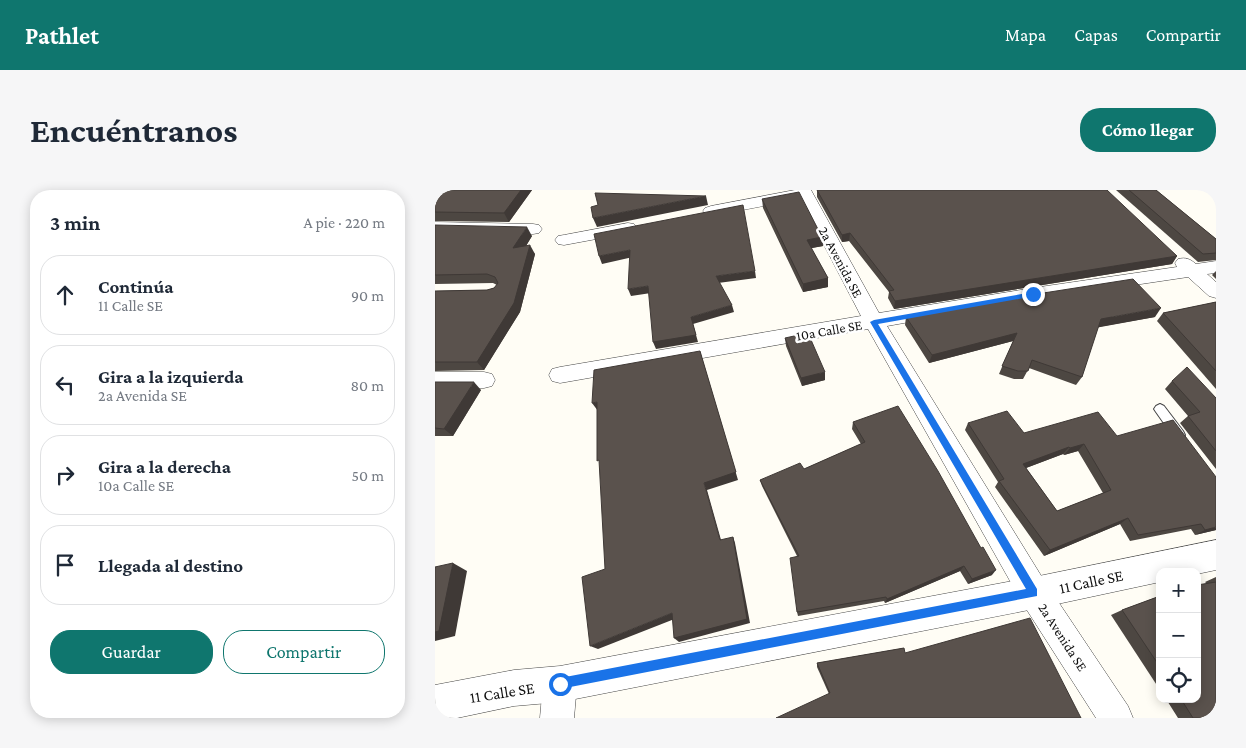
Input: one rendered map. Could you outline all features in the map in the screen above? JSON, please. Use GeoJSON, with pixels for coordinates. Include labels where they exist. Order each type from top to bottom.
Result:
{"type":"FeatureCollection","features":[{"type":"Feature","properties":{"kind":"street"},"geometry":{"type":"LineString","coordinates":[[699,214],[809,191]]}},
{"type":"Feature","properties":{"kind":"street","name":"2a Avenida SE"},"geometry":{"type":"LineString","coordinates":[[809,191],[874,322],[1034,593],[1116,718]]}},
{"type":"Feature","properties":{"kind":"street"},"geometry":{"type":"LineString","coordinates":[[564,240],[641,225]]}},
{"type":"Feature","properties":{"kind":"street"},"geometry":{"type":"LineString","coordinates":[[435,227],[533,229]]}},
{"type":"Feature","properties":{"kind":"street"},"geometry":{"type":"LineString","coordinates":[[1171,250],[1216,292]]}},
{"type":"Feature","properties":{"kind":"street","name":"10a Calle SE"},"geometry":{"type":"LineString","coordinates":[[560,375],[1033,294],[1216,267]]}},
{"type":"Feature","properties":{"kind":"street"},"geometry":{"type":"LineString","coordinates":[[435,380],[484,380]]}},
{"type":"Feature","properties":{"kind":"street","name":"11 Calle SE"},"geometry":{"type":"LineString","coordinates":[[435,704],[514,688],[560,684],[1034,593],[1216,555]]}},
{"type":"Feature","properties":{"kind":"street"},"geometry":{"type":"LineString","coordinates":[[557,718],[560,684]]}},
{"type":"Feature","properties":{"kind":"lane"},"geometry":{"type":"LineString","coordinates":[[1160,409],[1187,446]]}},
{"type":"Feature","properties":{"kind":"building"},"geometry":{"type":"Polygon","coordinates":[[[435,190],[521,190],[504,213],[435,212],[435,190]]]}},
{"type":"Feature","properties":{"kind":"building"},"geometry":{"type":"Polygon","coordinates":[[[817,190],[1107,190],[1177,256],[895,301],[889,291],[894,290],[850,233],[842,235],[817,190]]]}},
{"type":"Feature","properties":{"kind":"building"},"geometry":{"type":"Polygon","coordinates":[[[1129,190],[1156,190],[1216,239],[1216,253],[1203,254],[1129,190]]]}},
{"type":"Feature","properties":{"kind":"building"},"geometry":{"type":"Polygon","coordinates":[[[799,192],[822,237],[807,240],[828,278],[803,284],[762,199],[799,192]]]}},
{"type":"Feature","properties":{"kind":"building"},"geometry":{"type":"Polygon","coordinates":[[[595,193],[706,196],[593,218],[591,207],[598,205],[595,193]]]}},
{"type":"Feature","properties":{"kind":"building"},"geometry":{"type":"Polygon","coordinates":[[[743,205],[755,271],[716,276],[732,305],[691,317],[696,335],[653,342],[648,286],[628,289],[630,250],[599,256],[594,234],[743,205]]]}},
{"type":"Feature","properties":{"kind":"building"},"geometry":{"type":"Polygon","coordinates":[[[435,225],[527,227],[513,248],[530,245],[514,303],[477,362],[435,362],[435,291],[487,290],[494,288],[498,283],[495,277],[487,274],[435,275],[435,225]]]}},
{"type":"Feature","properties":{"kind":"building"},"geometry":{"type":"Polygon","coordinates":[[[1133,279],[1161,308],[1101,319],[1082,377],[1032,360],[1028,371],[1018,371],[1002,366],[1017,333],[932,355],[906,317],[1037,294],[1133,279]]]}},
{"type":"Feature","properties":{"kind":"building"},"geometry":{"type":"Polygon","coordinates":[[[1216,302],[1216,371],[1163,313],[1216,302]]]}},
{"type":"Feature","properties":{"kind":"building"},"geometry":{"type":"Polygon","coordinates":[[[808,333],[825,372],[801,378],[785,338],[808,333]]]}},
{"type":"Feature","properties":{"kind":"building"},"geometry":{"type":"Polygon","coordinates":[[[700,351],[736,472],[704,483],[720,540],[733,537],[747,619],[674,638],[672,613],[590,646],[582,577],[605,569],[599,460],[597,461],[597,402],[592,403],[594,370],[700,351]]]}},
{"type":"Feature","properties":{"kind":"building"},"geometry":{"type":"Polygon","coordinates":[[[1187,367],[1216,398],[1216,451],[1188,416],[1200,412],[1172,381],[1187,367]]]}},
{"type":"Feature","properties":{"kind":"building"},"geometry":{"type":"Polygon","coordinates":[[[435,382],[474,382],[444,429],[435,428],[435,382]]]}},
{"type":"Feature","properties":{"kind":"building"},"geometry":{"type":"Polygon","coordinates":[[[898,406],[938,471],[981,548],[983,547],[996,570],[972,579],[964,566],[887,599],[886,597],[797,612],[790,558],[799,556],[760,480],[800,463],[804,469],[865,442],[853,422],[898,406]]]}},
{"type":"Feature","properties":{"kind":"building"},"geometry":{"type":"Polygon","coordinates":[[[1007,411],[1024,433],[1098,412],[1117,436],[1173,420],[1216,477],[1216,527],[1205,530],[1201,524],[1138,535],[1128,518],[1050,550],[999,481],[1004,479],[968,423],[1007,411]],[[1084,444],[1069,447],[1023,464],[1057,511],[1111,490],[1084,444]]]}},
{"type":"Feature","properties":{"kind":"building"},"geometry":{"type":"Polygon","coordinates":[[[453,563],[439,631],[435,632],[435,567],[453,563]]]}},
{"type":"Feature","properties":{"kind":"building"},"geometry":{"type":"Polygon","coordinates":[[[1216,582],[1216,718],[1193,718],[1184,703],[1201,703],[1201,584],[1216,582]]]}},
{"type":"Feature","properties":{"kind":"building"},"geometry":{"type":"Polygon","coordinates":[[[1156,597],[1156,661],[1122,610],[1156,597]]]}},
{"type":"Feature","properties":{"kind":"building"},"geometry":{"type":"Polygon","coordinates":[[[1030,618],[1081,718],[776,718],[830,693],[817,663],[904,648],[905,653],[1030,618]]]}},
{"type":"Feature","properties":{"kind":"route"},"geometry":{"type":"LineString","coordinates":[[560,684],[1034,593],[874,322],[1033,294]]}}]}
